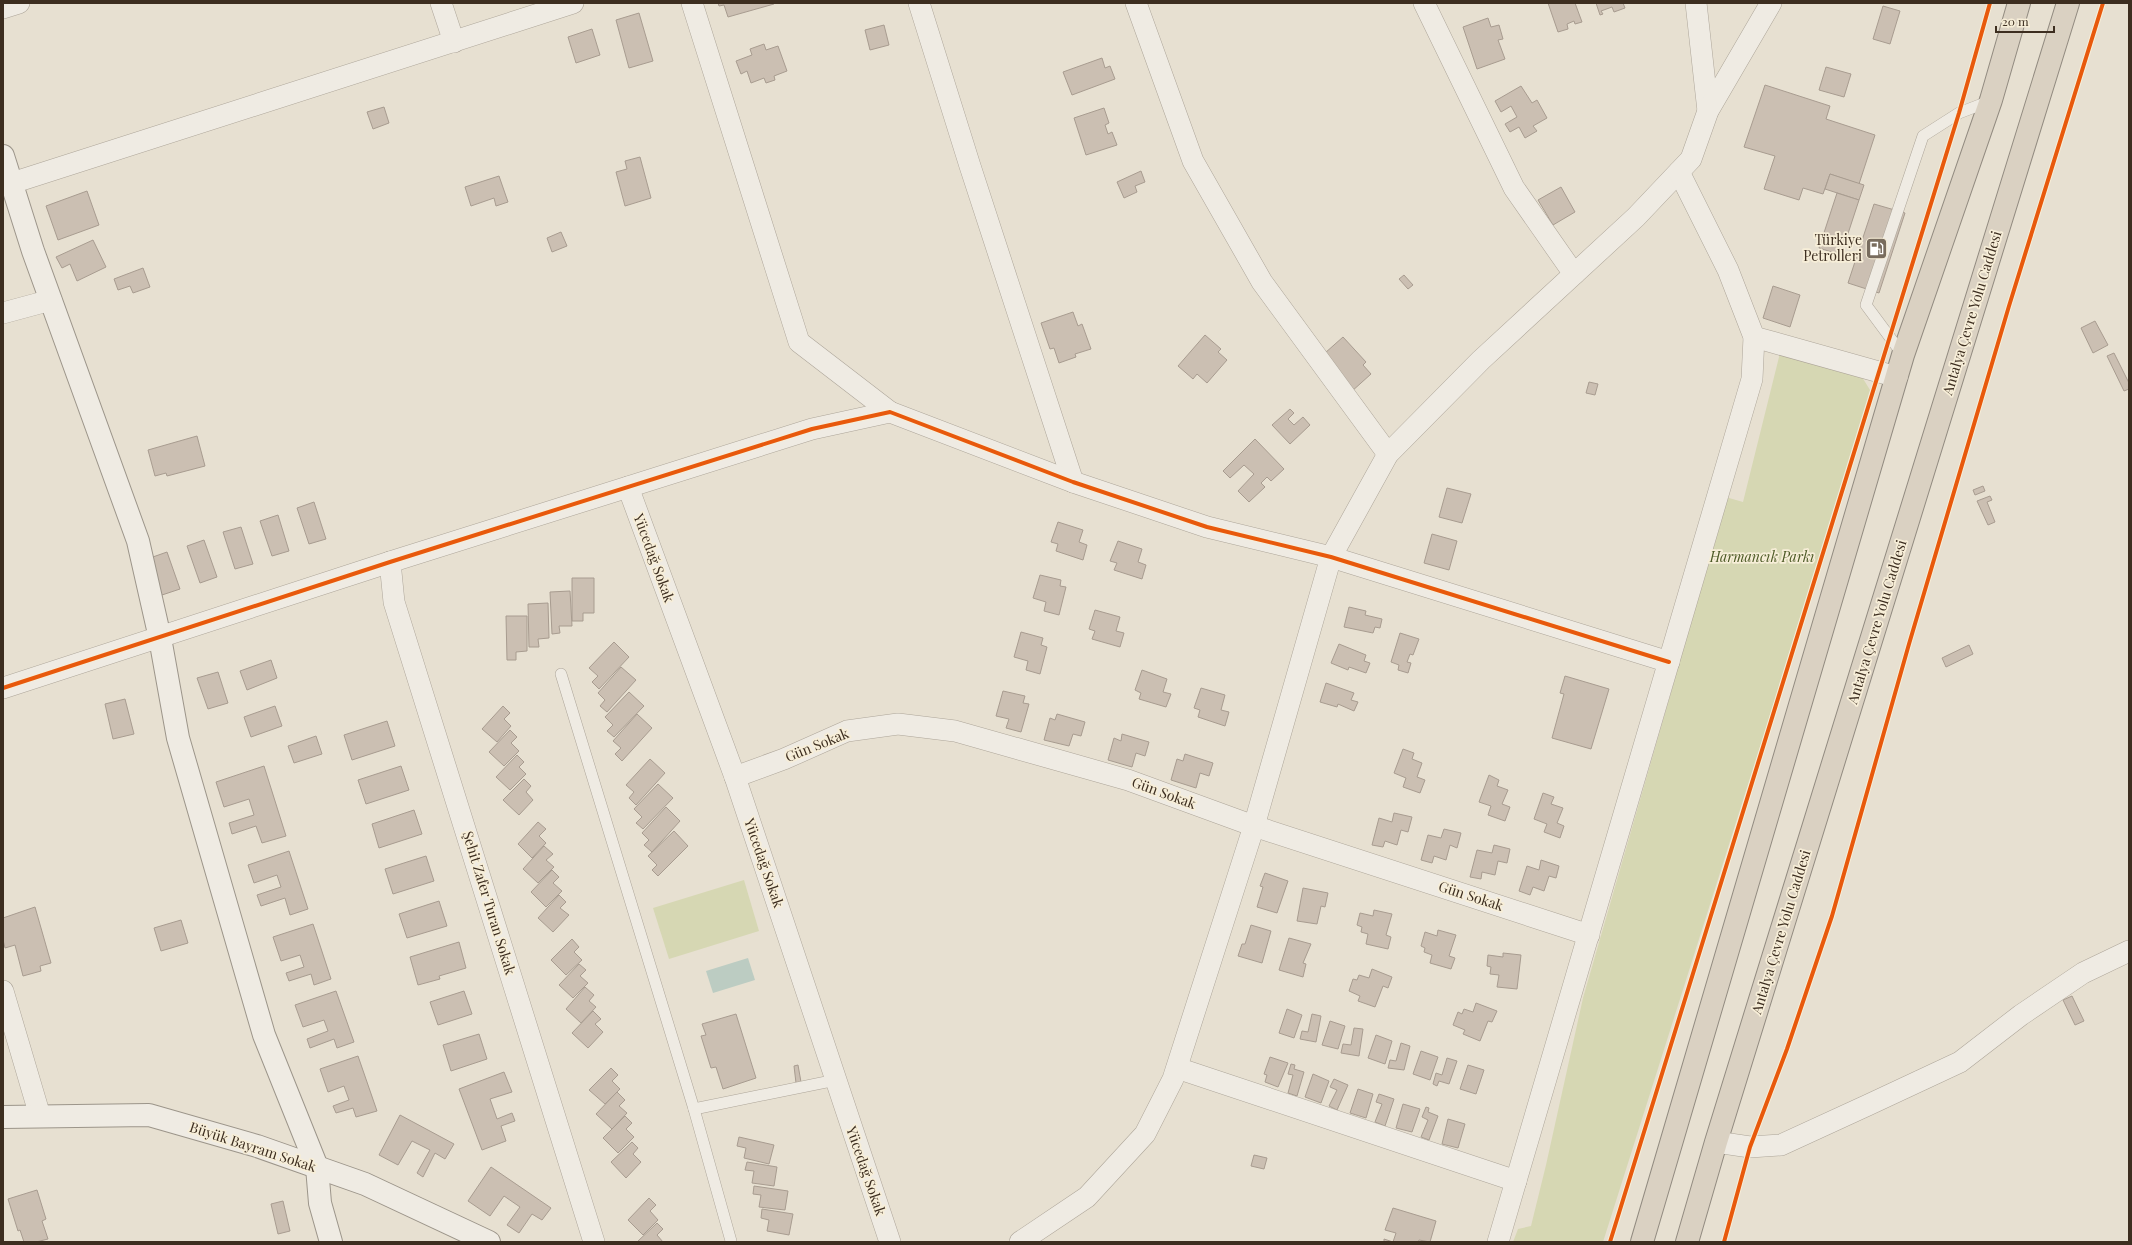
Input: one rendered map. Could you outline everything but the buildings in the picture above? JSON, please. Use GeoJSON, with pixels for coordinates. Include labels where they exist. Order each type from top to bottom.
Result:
{"type":"FeatureCollection","features":[{"type":"Feature","properties":{"kind":"highway"},"geometry":{"type":"LineString","coordinates":[[1642,1242],[1903,356],[1991,100],[2019,3]]}},
{"type":"Feature","properties":{"kind":"highway","name":"Antalya Çevre Yolu Caddesi"},"geometry":{"type":"LineString","coordinates":[[1688,1242],[1716,1142],[2068,3]]}},
{"type":"Feature","properties":{"kind":"street"},"geometry":{"type":"LineString","coordinates":[[3,8],[19,3]]}},
{"type":"Feature","properties":{"kind":"street"},"geometry":{"type":"LineString","coordinates":[[441,3],[454,42]]}},
{"type":"Feature","properties":{"kind":"street"},"geometry":{"type":"LineString","coordinates":[[12,183],[573,3]]}},
{"type":"Feature","properties":{"kind":"street"},"geometry":{"type":"LineString","coordinates":[[692,3],[799,342],[890,412],[1073,482],[1207,527],[1331,557],[1669,662]]}},
{"type":"Feature","properties":{"kind":"street"},"geometry":{"type":"LineString","coordinates":[[919,3],[972,174],[1073,482]]}},
{"type":"Feature","properties":{"kind":"street"},"geometry":{"type":"LineString","coordinates":[[1136,3],[1193,161],[1262,282],[1388,454]]}},
{"type":"Feature","properties":{"kind":"street"},"geometry":{"type":"LineString","coordinates":[[1424,3],[1514,188],[1574,274]]}},
{"type":"Feature","properties":{"kind":"street"},"geometry":{"type":"LineString","coordinates":[[1696,3],[1708,111]]}},
{"type":"Feature","properties":{"kind":"street"},"geometry":{"type":"LineString","coordinates":[[1020,1242],[1087,1197],[1145,1134],[1177,1068],[1254,826],[1331,557],[1388,454],[1481,360],[1636,217],[1691,159],[1708,111],[1771,3]]}},
{"type":"Feature","properties":{"kind":"street"},"geometry":{"type":"LineString","coordinates":[[3,156],[51,300],[138,541],[160,638],[178,738],[264,1035],[317,1167],[320,1203],[331,1242]]}},
{"type":"Feature","properties":{"kind":"street"},"geometry":{"type":"LineString","coordinates":[[1498,1242],[1752,379],[1754,337],[1728,270],[1679,172]]}},
{"type":"Feature","properties":{"kind":"street"},"geometry":{"type":"LineString","coordinates":[[3,313],[51,300]]}},
{"type":"Feature","properties":{"kind":"street"},"geometry":{"type":"LineString","coordinates":[[1754,337],[1897,377]]}},
{"type":"Feature","properties":{"kind":"street"},"geometry":{"type":"LineString","coordinates":[[3,688],[390,562],[812,429],[890,412]]}},
{"type":"Feature","properties":{"kind":"street","name":"Yücedağ Sokak"},"geometry":{"type":"LineString","coordinates":[[628,487],[735,777],[890,1242]]}},
{"type":"Feature","properties":{"kind":"street","name":"Şehit Zafer Turan Sokak"},"geometry":{"type":"LineString","coordinates":[[390,562],[394,602],[594,1242]]}},
{"type":"Feature","properties":{"kind":"street","name":"Gün Sokak"},"geometry":{"type":"LineString","coordinates":[[735,777],[784,759],[847,731],[898,724],[955,732],[1128,780],[1254,826],[1589,934]]}},
{"type":"Feature","properties":{"kind":"street"},"geometry":{"type":"LineString","coordinates":[[1716,1142],[1750,1147],[1781,1145],[1868,1105],[1960,1062],[2021,1015],[2083,973],[2129,951]]}},
{"type":"Feature","properties":{"kind":"street"},"geometry":{"type":"LineString","coordinates":[[3,991],[40,1116]]}},
{"type":"Feature","properties":{"kind":"street"},"geometry":{"type":"LineString","coordinates":[[1177,1068],[1516,1181]]}},
{"type":"Feature","properties":{"kind":"street","name":"Büyük Bayram Sokak"},"geometry":{"type":"LineString","coordinates":[[3,1117],[149,1115],[257,1146],[365,1184],[489,1242]]}},
{"type":"Feature","properties":{"kind":"lane"},"geometry":{"type":"LineString","coordinates":[[1903,356],[1866,305],[1923,136],[1959,114],[1991,100]]}},
{"type":"Feature","properties":{"kind":"lane"},"geometry":{"type":"LineString","coordinates":[[561,674],[694,1109],[731,1241]]}},
{"type":"Feature","properties":{"kind":"lane"},"geometry":{"type":"LineString","coordinates":[[694,1109],[836,1080]]}},
{"type":"Feature","properties":{"kind":"green space","name":"Harmancık Parkı"},"geometry":{"type":"Polygon","coordinates":[[[1780,353],[1862,377],[1870,390],[1764,734],[1603,1242],[1513,1242],[1518,1229],[1531,1226],[1583,998],[1672,689],[1722,496],[1743,502],[1780,353]]]}},
{"type":"Feature","properties":{"kind":"green space"},"geometry":{"type":"Polygon","coordinates":[[[744,880],[759,931],[669,959],[653,908],[744,880]]]}},
{"type":"Feature","properties":{"kind":"shaded area"},"geometry":{"type":"Polygon","coordinates":[[[748,958],[755,980],[713,993],[706,971],[748,958]]]}},
{"type":"Feature","properties":{"kind":"cycle path"},"geometry":{"type":"LineString","coordinates":[[1610,1242],[1959,113],[1990,3]]}},
{"type":"Feature","properties":{"kind":"cycle path"},"geometry":{"type":"LineString","coordinates":[[1724,1242],[1750,1147],[1787,1049],[1832,916],[1909,644],[2009,306],[2103,3]]}},
{"type":"Feature","properties":{"kind":"cycle path"},"geometry":{"type":"LineString","coordinates":[[3,688],[390,562],[812,429],[890,412],[1073,482],[1207,527],[1331,557],[1669,662]]}},
{"type":"Feature","properties":{"kind":"place","name":"Türkiye Petrolleri"},"geometry":{"type":"Point","coordinates":[1877,248]}}]}
